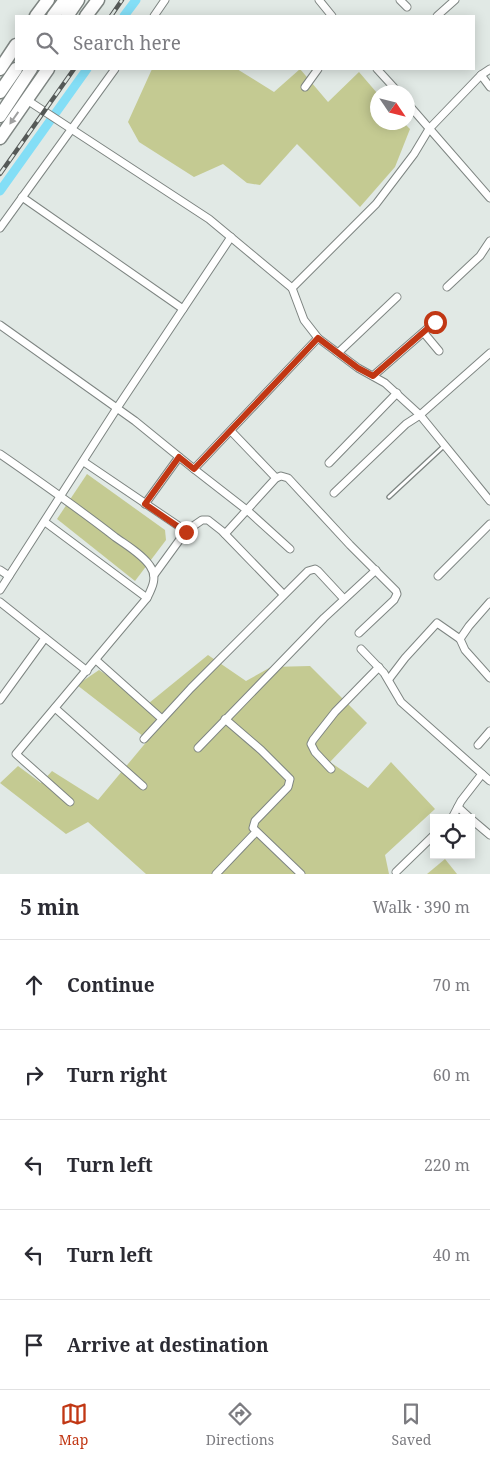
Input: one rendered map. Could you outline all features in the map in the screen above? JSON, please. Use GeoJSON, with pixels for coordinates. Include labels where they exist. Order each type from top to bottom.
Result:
{"type":"FeatureCollection","features":[{"type":"Feature","properties":{"kind":"highway"},"geometry":{"type":"LineString","coordinates":[[37,15],[48,0]]}},
{"type":"Feature","properties":{"kind":"highway"},"geometry":{"type":"LineString","coordinates":[[54,15],[65,0]]}},
{"type":"Feature","properties":{"kind":"highway"},"geometry":{"type":"LineString","coordinates":[[68,15],[78,0]]}},
{"type":"Feature","properties":{"kind":"highway"},"geometry":{"type":"LineString","coordinates":[[87,15],[98,0]]}},
{"type":"Feature","properties":{"kind":"highway"},"geometry":{"type":"LineString","coordinates":[[0,69],[15,46]]}},
{"type":"Feature","properties":{"kind":"highway"},"geometry":{"type":"LineString","coordinates":[[0,92],[15,70]]}},
{"type":"Feature","properties":{"kind":"highway"},"geometry":{"type":"LineString","coordinates":[[0,116],[30,70]]}},
{"type":"Feature","properties":{"kind":"highway"},"geometry":{"type":"LineString","coordinates":[[0,138],[47,70]]}},
{"type":"Feature","properties":{"kind":"street"},"geometry":{"type":"LineString","coordinates":[[155,15],[164,0]]}},
{"type":"Feature","properties":{"kind":"street"},"geometry":{"type":"LineString","coordinates":[[318,0],[331,15]]}},
{"type":"Feature","properties":{"kind":"street"},"geometry":{"type":"LineString","coordinates":[[400,0],[407,7]]}},
{"type":"Feature","properties":{"kind":"street"},"geometry":{"type":"LineString","coordinates":[[438,15],[454,0]]}},
{"type":"Feature","properties":{"kind":"street"},"geometry":{"type":"LineString","coordinates":[[292,288],[376,204],[414,154],[429,129],[490,68]]}},
{"type":"Feature","properties":{"kind":"street"},"geometry":{"type":"LineString","coordinates":[[0,228],[114,70]]}},
{"type":"Feature","properties":{"kind":"street"},"geometry":{"type":"LineString","coordinates":[[305,87],[317,70]]}},
{"type":"Feature","properties":{"kind":"street"},"geometry":{"type":"LineString","coordinates":[[378,70],[392,85]]}},
{"type":"Feature","properties":{"kind":"street"},"geometry":{"type":"LineString","coordinates":[[481,75],[490,87]]}},
{"type":"Feature","properties":{"kind":"street"},"geometry":{"type":"LineString","coordinates":[[27,100],[199,212],[292,288],[304,320],[318,338],[397,394],[420,415],[490,501]]}},
{"type":"Feature","properties":{"kind":"street"},"geometry":{"type":"LineString","coordinates":[[415,112],[490,198]]}},
{"type":"Feature","properties":{"kind":"street"},"geometry":{"type":"LineString","coordinates":[[22,198],[183,308]]}},
{"type":"Feature","properties":{"kind":"street"},"geometry":{"type":"LineString","coordinates":[[0,590],[117,408],[231,237]]}},
{"type":"Feature","properties":{"kind":"street"},"geometry":{"type":"LineString","coordinates":[[446,287],[480,256],[490,241]]}},
{"type":"Feature","properties":{"kind":"street"},"geometry":{"type":"LineString","coordinates":[[338,354],[397,297]]}},
{"type":"Feature","properties":{"kind":"street"},"geometry":{"type":"LineString","coordinates":[[373,376],[435,322]]}},
{"type":"Feature","properties":{"kind":"street"},"geometry":{"type":"LineString","coordinates":[[0,326],[117,408],[248,511],[290,549]]}},
{"type":"Feature","properties":{"kind":"street"},"geometry":{"type":"LineString","coordinates":[[424,333],[439,351]]}},
{"type":"Feature","properties":{"kind":"street"},"geometry":{"type":"LineString","coordinates":[[194,469],[318,338]]}},
{"type":"Feature","properties":{"kind":"street"},"geometry":{"type":"LineString","coordinates":[[334,493],[406,424],[420,415],[490,353]]}},
{"type":"Feature","properties":{"kind":"street"},"geometry":{"type":"LineString","coordinates":[[329,463],[397,394]]}},
{"type":"Feature","properties":{"kind":"street"},"geometry":{"type":"LineString","coordinates":[[231,430],[276,478]]}},
{"type":"Feature","properties":{"kind":"street"},"geometry":{"type":"LineString","coordinates":[[0,454],[62,495],[137,553],[150,566],[154,575],[154,584],[147,598],[16,754],[70,802]]}},
{"type":"Feature","properties":{"kind":"street"},"geometry":{"type":"LineString","coordinates":[[145,504],[179,457]]}},
{"type":"Feature","properties":{"kind":"street"},"geometry":{"type":"LineString","coordinates":[[84,462],[186,532]]}},
{"type":"Feature","properties":{"kind":"street"},"geometry":{"type":"LineString","coordinates":[[225,534],[248,511],[276,478],[281,476],[288,478],[393,587],[397,594],[394,600],[359,633]]}},
{"type":"Feature","properties":{"kind":"street"},"geometry":{"type":"LineString","coordinates":[[483,492],[490,487]]}},
{"type":"Feature","properties":{"kind":"street"},"geometry":{"type":"LineString","coordinates":[[154,575],[186,532],[202,520],[208,520],[214,523],[283,594]]}},
{"type":"Feature","properties":{"kind":"street"},"geometry":{"type":"LineString","coordinates":[[45,522],[147,598]]}},
{"type":"Feature","properties":{"kind":"street"},"geometry":{"type":"LineString","coordinates":[[438,576],[490,524]]}},
{"type":"Feature","properties":{"kind":"street"},"geometry":{"type":"LineString","coordinates":[[144,739],[190,688],[308,571],[315,569],[344,599]]}},
{"type":"Feature","properties":{"kind":"street"},"geometry":{"type":"LineString","coordinates":[[0,570],[9,576]]}},
{"type":"Feature","properties":{"kind":"street"},"geometry":{"type":"LineString","coordinates":[[198,748],[344,599],[376,570]]}},
{"type":"Feature","properties":{"kind":"street"},"geometry":{"type":"LineString","coordinates":[[0,602],[87,671]]}},
{"type":"Feature","properties":{"kind":"street"},"geometry":{"type":"LineString","coordinates":[[460,639],[490,603]]}},
{"type":"Feature","properties":{"kind":"street"},"geometry":{"type":"LineString","coordinates":[[389,679],[405,658],[437,624],[460,639],[464,650],[490,678]]}},
{"type":"Feature","properties":{"kind":"street"},"geometry":{"type":"LineString","coordinates":[[0,700],[45,638]]}},
{"type":"Feature","properties":{"kind":"street"},"geometry":{"type":"LineString","coordinates":[[361,649],[389,679],[401,702],[490,781]]}},
{"type":"Feature","properties":{"kind":"street"},"geometry":{"type":"LineString","coordinates":[[96,660],[162,720]]}},
{"type":"Feature","properties":{"kind":"street"},"geometry":{"type":"LineString","coordinates":[[331,769],[315,752],[312,744],[313,740],[321,728],[379,667]]}},
{"type":"Feature","properties":{"kind":"street"},"geometry":{"type":"LineString","coordinates":[[55,708],[143,786]]}},
{"type":"Feature","properties":{"kind":"street"},"geometry":{"type":"LineString","coordinates":[[226,719],[290,779],[288,787],[255,822],[253,828],[301,874]]}},
{"type":"Feature","properties":{"kind":"street"},"geometry":{"type":"LineString","coordinates":[[478,745],[490,731]]}},
{"type":"Feature","properties":{"kind":"street"},"geometry":{"type":"LineString","coordinates":[[454,814],[482,774]]}},
{"type":"Feature","properties":{"kind":"street"},"geometry":{"type":"LineString","coordinates":[[458,807],[466,814]]}},
{"type":"Feature","properties":{"kind":"street"},"geometry":{"type":"LineString","coordinates":[[475,821],[490,834]]}},
{"type":"Feature","properties":{"kind":"street"},"geometry":{"type":"LineString","coordinates":[[216,874],[256,832]]}},
{"type":"Feature","properties":{"kind":"street"},"geometry":{"type":"LineString","coordinates":[[396,872],[430,840]]}},
{"type":"Feature","properties":{"kind":"lane"},"geometry":{"type":"LineString","coordinates":[[389,497],[445,445]]}},
{"type":"Feature","properties":{"kind":"green space"},"geometry":{"type":"Polygon","coordinates":[[[152,70],[239,70],[274,92],[301,70],[328,102],[359,72],[370,85],[370,130],[410,130],[395,167],[360,207],[297,144],[260,185],[247,183],[223,164],[194,177],[139,142],[128,122],[152,70]]]}},
{"type":"Feature","properties":{"kind":"green space"},"geometry":{"type":"Polygon","coordinates":[[[87,474],[165,530],[166,540],[135,581],[57,519],[87,474]]]}},
{"type":"Feature","properties":{"kind":"green space"},"geometry":{"type":"Polygon","coordinates":[[[208,655],[246,681],[271,667],[310,666],[367,723],[330,762],[368,788],[391,762],[435,809],[385,855],[389,874],[146,874],[88,822],[66,834],[0,783],[18,766],[41,783],[52,771],[98,800],[148,740],[77,685],[99,670],[149,703],[208,655]]]}},
{"type":"Feature","properties":{"kind":"green space"},"geometry":{"type":"Polygon","coordinates":[[[445,859],[457,874],[427,874],[445,859]]]}},
{"type":"Feature","properties":{"kind":"waterway"},"geometry":{"type":"LineString","coordinates":[[125,15],[136,0]]}},
{"type":"Feature","properties":{"kind":"waterway"},"geometry":{"type":"LineString","coordinates":[[0,191],[86,70]]}},
{"type":"Feature","properties":{"kind":"railway"},"geometry":{"type":"LineString","coordinates":[[112,15],[122,0]]}},
{"type":"Feature","properties":{"kind":"railway"},"geometry":{"type":"LineString","coordinates":[[0,174],[73,70]]}},
{"type":"Feature","properties":{"kind":"route"},"geometry":{"type":"LineString","coordinates":[[186,532],[145,504],[179,457],[194,469],[318,338],[358,368],[373,376],[435,322]]}}]}
